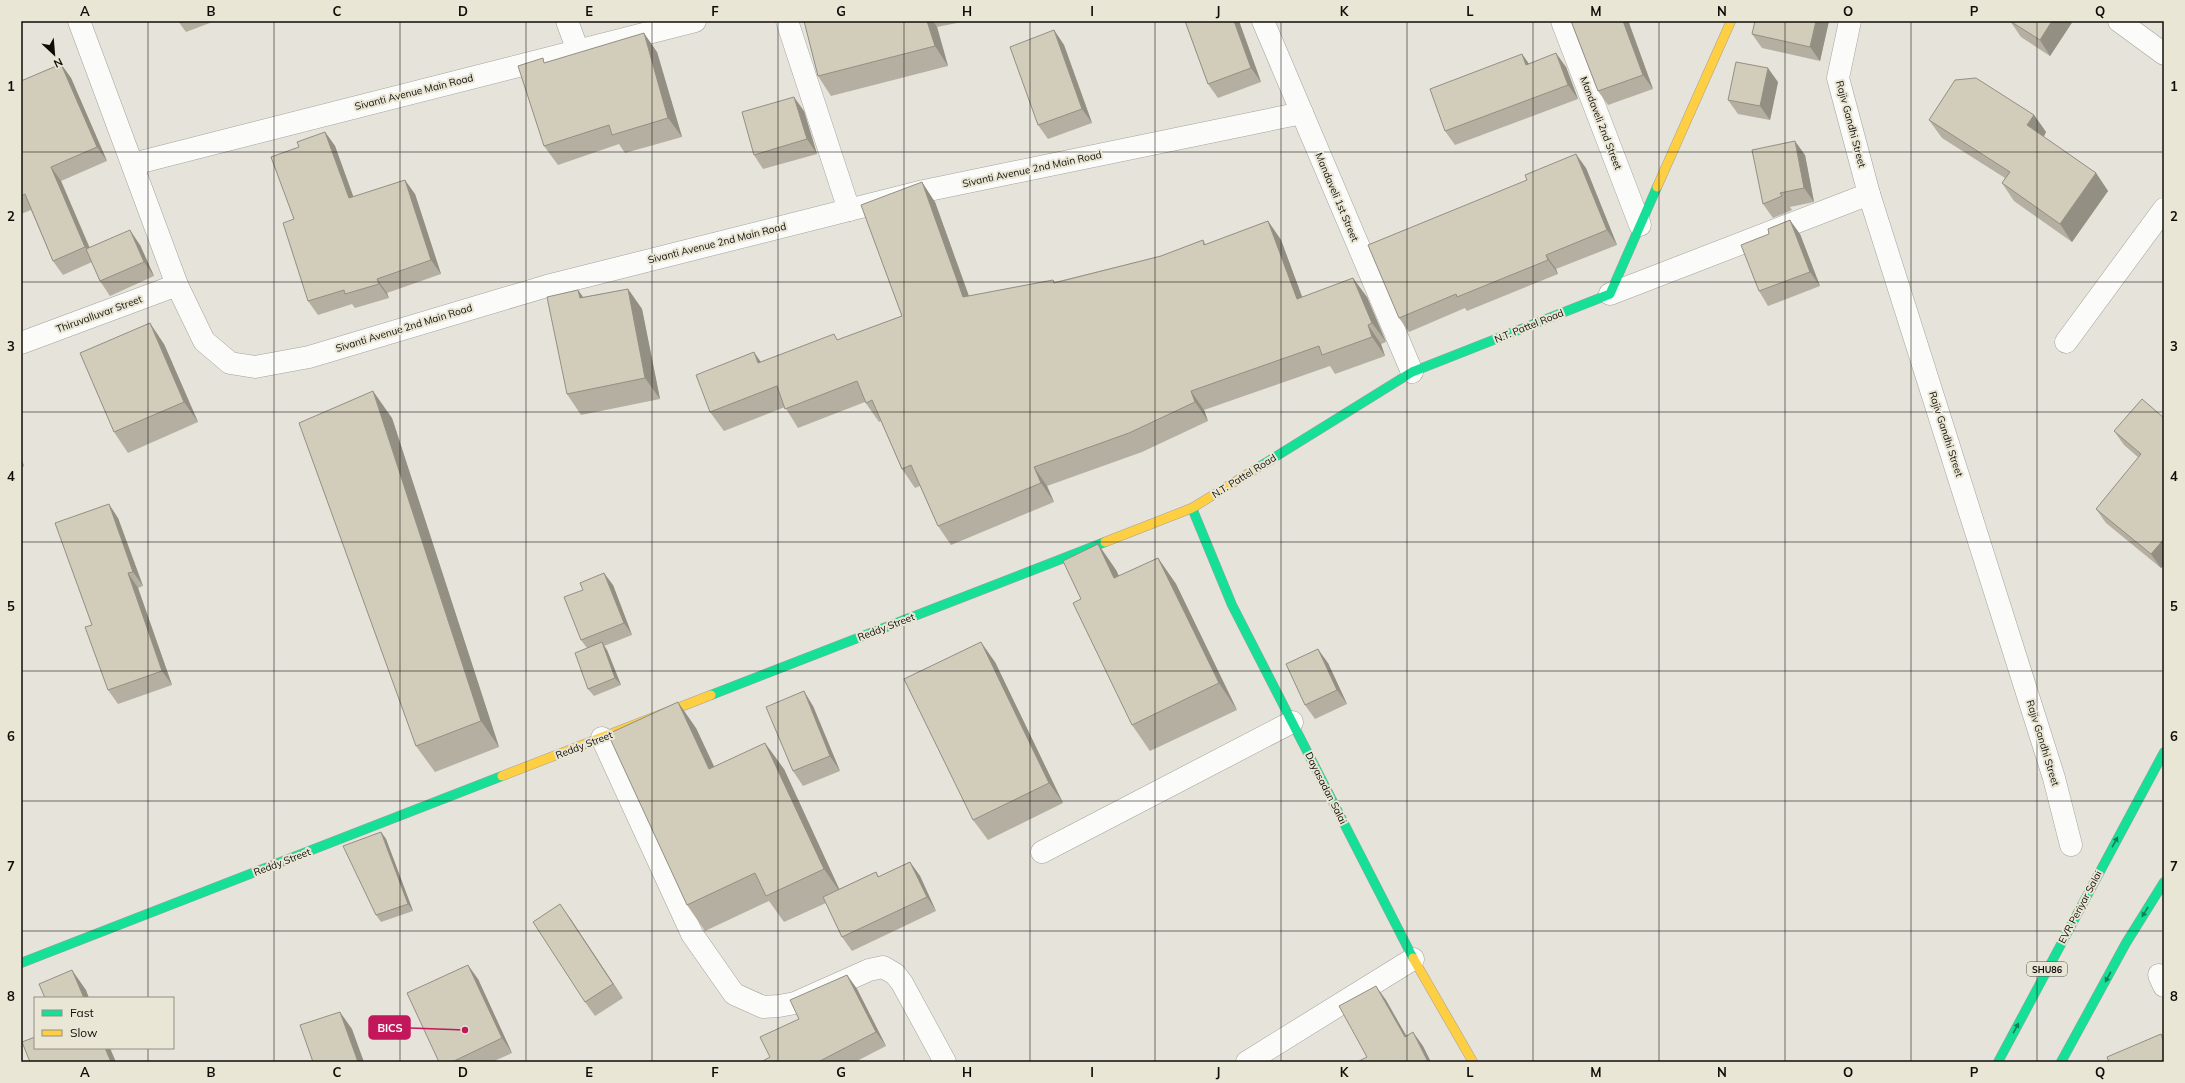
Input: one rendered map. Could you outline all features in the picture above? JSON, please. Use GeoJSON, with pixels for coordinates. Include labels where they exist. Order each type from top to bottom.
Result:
{"type":"FeatureCollection","features":[{"type":"Feature","properties":{"kind":"street","name":"Sivanti Avenue 2nd Main Road"},"geometry":{"type":"LineString","coordinates":[[78,21],[133,164],[177,285],[204,341],[230,363],[255,367],[309,357],[547,286],[924,191],[1302,113]]}},
{"type":"Feature","properties":{"kind":"street"},"geometry":{"type":"LineString","coordinates":[[567,21],[578,51]]}},
{"type":"Feature","properties":{"kind":"street","name":"Sivanti Avenue Main Road"},"geometry":{"type":"LineString","coordinates":[[133,164],[695,21]]}},
{"type":"Feature","properties":{"kind":"street"},"geometry":{"type":"LineString","coordinates":[[787,21],[849,210]]}},
{"type":"Feature","properties":{"kind":"street","name":"Mandaveli 1st Street"},"geometry":{"type":"LineString","coordinates":[[1264,21],[1412,372]]}},
{"type":"Feature","properties":{"kind":"street","name":"Mandaveli 2nd Street"},"geometry":{"type":"LineString","coordinates":[[1562,21],[1640,225]]}},
{"type":"Feature","properties":{"kind":"street"},"geometry":{"type":"LineString","coordinates":[[1610,294],[1731,21]]}},
{"type":"Feature","properties":{"kind":"street","name":"Rajiv Gandhi Street"},"geometry":{"type":"LineString","coordinates":[[1850,21],[1838,78],[1870,194],[2054,778],[2071,845]]}},
{"type":"Feature","properties":{"kind":"street"},"geometry":{"type":"LineString","coordinates":[[2119,21],[2164,54]]}},
{"type":"Feature","properties":{"kind":"street"},"geometry":{"type":"LineString","coordinates":[[1610,294],[1870,194]]}},
{"type":"Feature","properties":{"kind":"street"},"geometry":{"type":"LineString","coordinates":[[2066,342],[2164,209]]}},
{"type":"Feature","properties":{"kind":"street","name":"Thiruvalluvar Street"},"geometry":{"type":"LineString","coordinates":[[21,342],[177,285]]}},
{"type":"Feature","properties":{"kind":"street","name":"N.T. Pattel Road"},"geometry":{"type":"LineString","coordinates":[[1192,508],[1412,372],[1610,294]]}},
{"type":"Feature","properties":{"kind":"street","name":"Dayasadan Salai"},"geometry":{"type":"LineString","coordinates":[[1192,508],[1232,605],[1413,959],[1473,1062]]}},
{"type":"Feature","properties":{"kind":"street","name":"Reddy Street"},"geometry":{"type":"LineString","coordinates":[[21,964],[1192,508]]}},
{"type":"Feature","properties":{"kind":"street"},"geometry":{"type":"LineString","coordinates":[[1042,852],[1292,722]]}},
{"type":"Feature","properties":{"kind":"street"},"geometry":{"type":"LineString","coordinates":[[602,738],[692,934],[734,994],[763,1007],[784,1005],[795,1003],[869,970],[883,967],[895,974],[902,983],[945,1062]]}},
{"type":"Feature","properties":{"kind":"street","name":"EVR Periyar Salai"},"geometry":{"type":"LineString","coordinates":[[1998,1062],[2164,752]]}},
{"type":"Feature","properties":{"kind":"street"},"geometry":{"type":"LineString","coordinates":[[2061,1062],[2126,943],[2164,882]]}},
{"type":"Feature","properties":{"kind":"street"},"geometry":{"type":"LineString","coordinates":[[1247,1062],[1413,959]]}},
{"type":"Feature","properties":{"kind":"building"},"geometry":{"type":"Polygon","coordinates":[[[804,21],[927,21],[935,46],[818,76],[804,21]]]}},
{"type":"Feature","properties":{"kind":"building"},"geometry":{"type":"Polygon","coordinates":[[[1185,21],[1234,21],[1251,68],[1208,84],[1185,21]]]}},
{"type":"Feature","properties":{"kind":"building"},"geometry":{"type":"Polygon","coordinates":[[[1571,21],[1623,21],[1643,75],[1598,91],[1571,21]]]}},
{"type":"Feature","properties":{"kind":"building"},"geometry":{"type":"Polygon","coordinates":[[[1755,21],[1816,21],[1810,47],[1752,34],[1755,21]]]}},
{"type":"Feature","properties":{"kind":"building"},"geometry":{"type":"Polygon","coordinates":[[[2010,21],[2052,21],[2040,40],[2010,21]]]}},
{"type":"Feature","properties":{"kind":"building"},"geometry":{"type":"Polygon","coordinates":[[[1054,30],[1082,109],[1038,125],[1010,47],[1054,30]]]}},
{"type":"Feature","properties":{"kind":"building"},"geometry":{"type":"Polygon","coordinates":[[[644,33],[668,118],[612,135],[609,125],[544,146],[518,66],[543,58],[544,63],[644,33]]]}},
{"type":"Feature","properties":{"kind":"building"},"geometry":{"type":"Polygon","coordinates":[[[1556,53],[1568,85],[1445,131],[1430,89],[1522,54],[1526,65],[1556,53]]]}},
{"type":"Feature","properties":{"kind":"building"},"geometry":{"type":"Polygon","coordinates":[[[1736,62],[1768,68],[1760,106],[1728,100],[1736,62]]]}},
{"type":"Feature","properties":{"kind":"building"},"geometry":{"type":"Polygon","coordinates":[[[61,64],[97,147],[51,167],[85,247],[53,261],[25,194],[21,196],[21,81],[61,64]]]}},
{"type":"Feature","properties":{"kind":"building"},"geometry":{"type":"Polygon","coordinates":[[[1976,78],[2034,115],[2027,125],[2096,173],[2060,224],[2002,183],[2010,172],[1929,120],[1955,80],[1976,78]]]}},
{"type":"Feature","properties":{"kind":"building"},"geometry":{"type":"Polygon","coordinates":[[[794,97],[807,139],[754,155],[742,112],[794,97]]]}},
{"type":"Feature","properties":{"kind":"building"},"geometry":{"type":"Polygon","coordinates":[[[325,132],[349,198],[405,180],[431,260],[377,279],[379,284],[345,294],[344,290],[308,301],[283,223],[294,219],[271,157],[299,147],[297,142],[325,132]]]}},
{"type":"Feature","properties":{"kind":"building"},"geometry":{"type":"Polygon","coordinates":[[[1795,141],[1804,188],[1780,193],[1782,196],[1763,204],[1752,150],[1795,141]]]}},
{"type":"Feature","properties":{"kind":"building"},"geometry":{"type":"Polygon","coordinates":[[[1576,154],[1607,230],[1546,255],[1548,260],[1457,297],[1456,294],[1399,318],[1368,245],[1527,180],[1525,175],[1576,154]]]}},
{"type":"Feature","properties":{"kind":"building"},"geometry":{"type":"Polygon","coordinates":[[[922,182],[963,297],[1053,280],[1054,283],[1161,256],[1203,240],[1204,245],[1268,221],[1297,299],[1353,278],[1372,323],[1368,325],[1372,337],[1322,355],[1319,346],[1191,391],[1195,402],[1129,433],[1034,467],[1041,483],[938,526],[911,465],[902,469],[872,400],[866,403],[857,381],[785,409],[777,386],[710,412],[696,375],[754,352],[758,363],[834,334],[837,340],[902,316],[861,205],[922,182]]]}},
{"type":"Feature","properties":{"kind":"building"},"geometry":{"type":"Polygon","coordinates":[[[1790,220],[1810,272],[1759,291],[1741,245],[1769,234],[1768,229],[1790,220]]]}},
{"type":"Feature","properties":{"kind":"building"},"geometry":{"type":"Polygon","coordinates":[[[130,230],[144,262],[100,281],[86,249],[130,230]]]}},
{"type":"Feature","properties":{"kind":"building"},"geometry":{"type":"Polygon","coordinates":[[[628,289],[645,378],[567,394],[547,297],[578,290],[580,298],[628,289]]]}},
{"type":"Feature","properties":{"kind":"building"},"geometry":{"type":"Polygon","coordinates":[[[150,323],[184,402],[114,432],[80,353],[150,323]]]}},
{"type":"Feature","properties":{"kind":"building"},"geometry":{"type":"Polygon","coordinates":[[[373,391],[481,721],[416,746],[299,423],[373,391]]]}},
{"type":"Feature","properties":{"kind":"building"},"geometry":{"type":"Polygon","coordinates":[[[2142,399],[2164,418],[2164,539],[2151,554],[2096,509],[2141,454],[2114,431],[2142,399]]]}},
{"type":"Feature","properties":{"kind":"building"},"geometry":{"type":"Polygon","coordinates":[[[109,504],[133,572],[128,573],[162,671],[108,690],[85,627],[92,625],[55,523],[109,504]]]}},
{"type":"Feature","properties":{"kind":"building"},"geometry":{"type":"Polygon","coordinates":[[[1098,544],[1114,578],[1158,558],[1219,683],[1132,725],[1073,603],[1081,599],[1063,561],[1098,544]]]}},
{"type":"Feature","properties":{"kind":"building"},"geometry":{"type":"Polygon","coordinates":[[[604,573],[624,623],[581,640],[564,597],[583,590],[580,583],[604,573]]]}},
{"type":"Feature","properties":{"kind":"building"},"geometry":{"type":"Polygon","coordinates":[[[602,642],[615,678],[588,689],[575,653],[602,642]]]}},
{"type":"Feature","properties":{"kind":"building"},"geometry":{"type":"Polygon","coordinates":[[[981,642],[1049,783],[973,820],[904,679],[981,642]]]}},
{"type":"Feature","properties":{"kind":"building"},"geometry":{"type":"Polygon","coordinates":[[[1318,649],[1337,690],[1305,705],[1286,664],[1318,649]]]}},
{"type":"Feature","properties":{"kind":"building"},"geometry":{"type":"Polygon","coordinates":[[[804,691],[830,756],[793,771],[766,707],[804,691]]]}},
{"type":"Feature","properties":{"kind":"building"},"geometry":{"type":"Polygon","coordinates":[[[678,702],[709,769],[765,743],[824,869],[766,896],[755,873],[687,905],[608,734],[678,702]]]}},
{"type":"Feature","properties":{"kind":"building"},"geometry":{"type":"Polygon","coordinates":[[[381,832],[408,904],[376,915],[343,846],[381,832]]]}},
{"type":"Feature","properties":{"kind":"building"},"geometry":{"type":"Polygon","coordinates":[[[910,862],[927,897],[842,937],[823,897],[876,872],[878,877],[910,862]]]}},
{"type":"Feature","properties":{"kind":"building"},"geometry":{"type":"Polygon","coordinates":[[[560,904],[613,984],[585,1002],[533,922],[560,904]]]}},
{"type":"Feature","properties":{"kind":"building"},"geometry":{"type":"Polygon","coordinates":[[[468,965],[502,1038],[452,1062],[439,1062],[407,993],[468,965]]]}},
{"type":"Feature","properties":{"kind":"building"},"geometry":{"type":"Polygon","coordinates":[[[72,970],[84,997],[45,997],[39,984],[72,970]]]}},
{"type":"Feature","properties":{"kind":"building"},"geometry":{"type":"Polygon","coordinates":[[[847,975],[876,1032],[818,1062],[761,1062],[770,1057],[760,1037],[799,1019],[790,1000],[847,975]]]}},
{"type":"Feature","properties":{"kind":"building"},"geometry":{"type":"Polygon","coordinates":[[[1376,986],[1405,1037],[1413,1032],[1428,1062],[1357,1062],[1367,1057],[1339,1006],[1376,986]]]}},
{"type":"Feature","properties":{"kind":"building"},"geometry":{"type":"Polygon","coordinates":[[[340,1012],[358,1062],[313,1062],[300,1025],[340,1012]]]}},
{"type":"Feature","properties":{"kind":"building"},"geometry":{"type":"Polygon","coordinates":[[[2161,1034],[2164,1042],[2164,1062],[2109,1062],[2107,1057],[2161,1034]]]}},
{"type":"Feature","properties":{"kind":"building"},"geometry":{"type":"Polygon","coordinates":[[[34,1037],[34,1049],[105,1049],[111,1062],[30,1062],[22,1042],[34,1037]]]}},
{"type":"Feature","properties":{"kind":"traffic: fast"},"geometry":{"type":"LineString","coordinates":[[1254,470],[1412,372],[1610,294],[1657,187]]}},
{"type":"Feature","properties":{"kind":"traffic: fast"},"geometry":{"type":"LineString","coordinates":[[1192,508],[1232,605],[1413,958]]}},
{"type":"Feature","properties":{"kind":"traffic: fast"},"geometry":{"type":"LineString","coordinates":[[711,695],[1105,542]]}},
{"type":"Feature","properties":{"kind":"traffic: fast"},"geometry":{"type":"LineString","coordinates":[[1998,1062],[2164,752]]}},
{"type":"Feature","properties":{"kind":"traffic: fast"},"geometry":{"type":"LineString","coordinates":[[21,963],[502,776]]}},
{"type":"Feature","properties":{"kind":"traffic: fast"},"geometry":{"type":"LineString","coordinates":[[2061,1062],[2126,943],[2164,882]]}},
{"type":"Feature","properties":{"kind":"traffic: slow"},"geometry":{"type":"LineString","coordinates":[[1657,187],[1731,21]]}},
{"type":"Feature","properties":{"kind":"traffic: slow"},"geometry":{"type":"LineString","coordinates":[[1105,542],[1192,508],[1254,470]]}},
{"type":"Feature","properties":{"kind":"traffic: slow"},"geometry":{"type":"LineString","coordinates":[[502,776],[711,695]]}},
{"type":"Feature","properties":{"kind":"traffic: slow"},"geometry":{"type":"LineString","coordinates":[[1413,958],[1473,1062]]}},
{"type":"Feature","properties":{"kind":"place","name":"BICS"},"geometry":{"type":"Point","coordinates":[465,1030]}}]}
